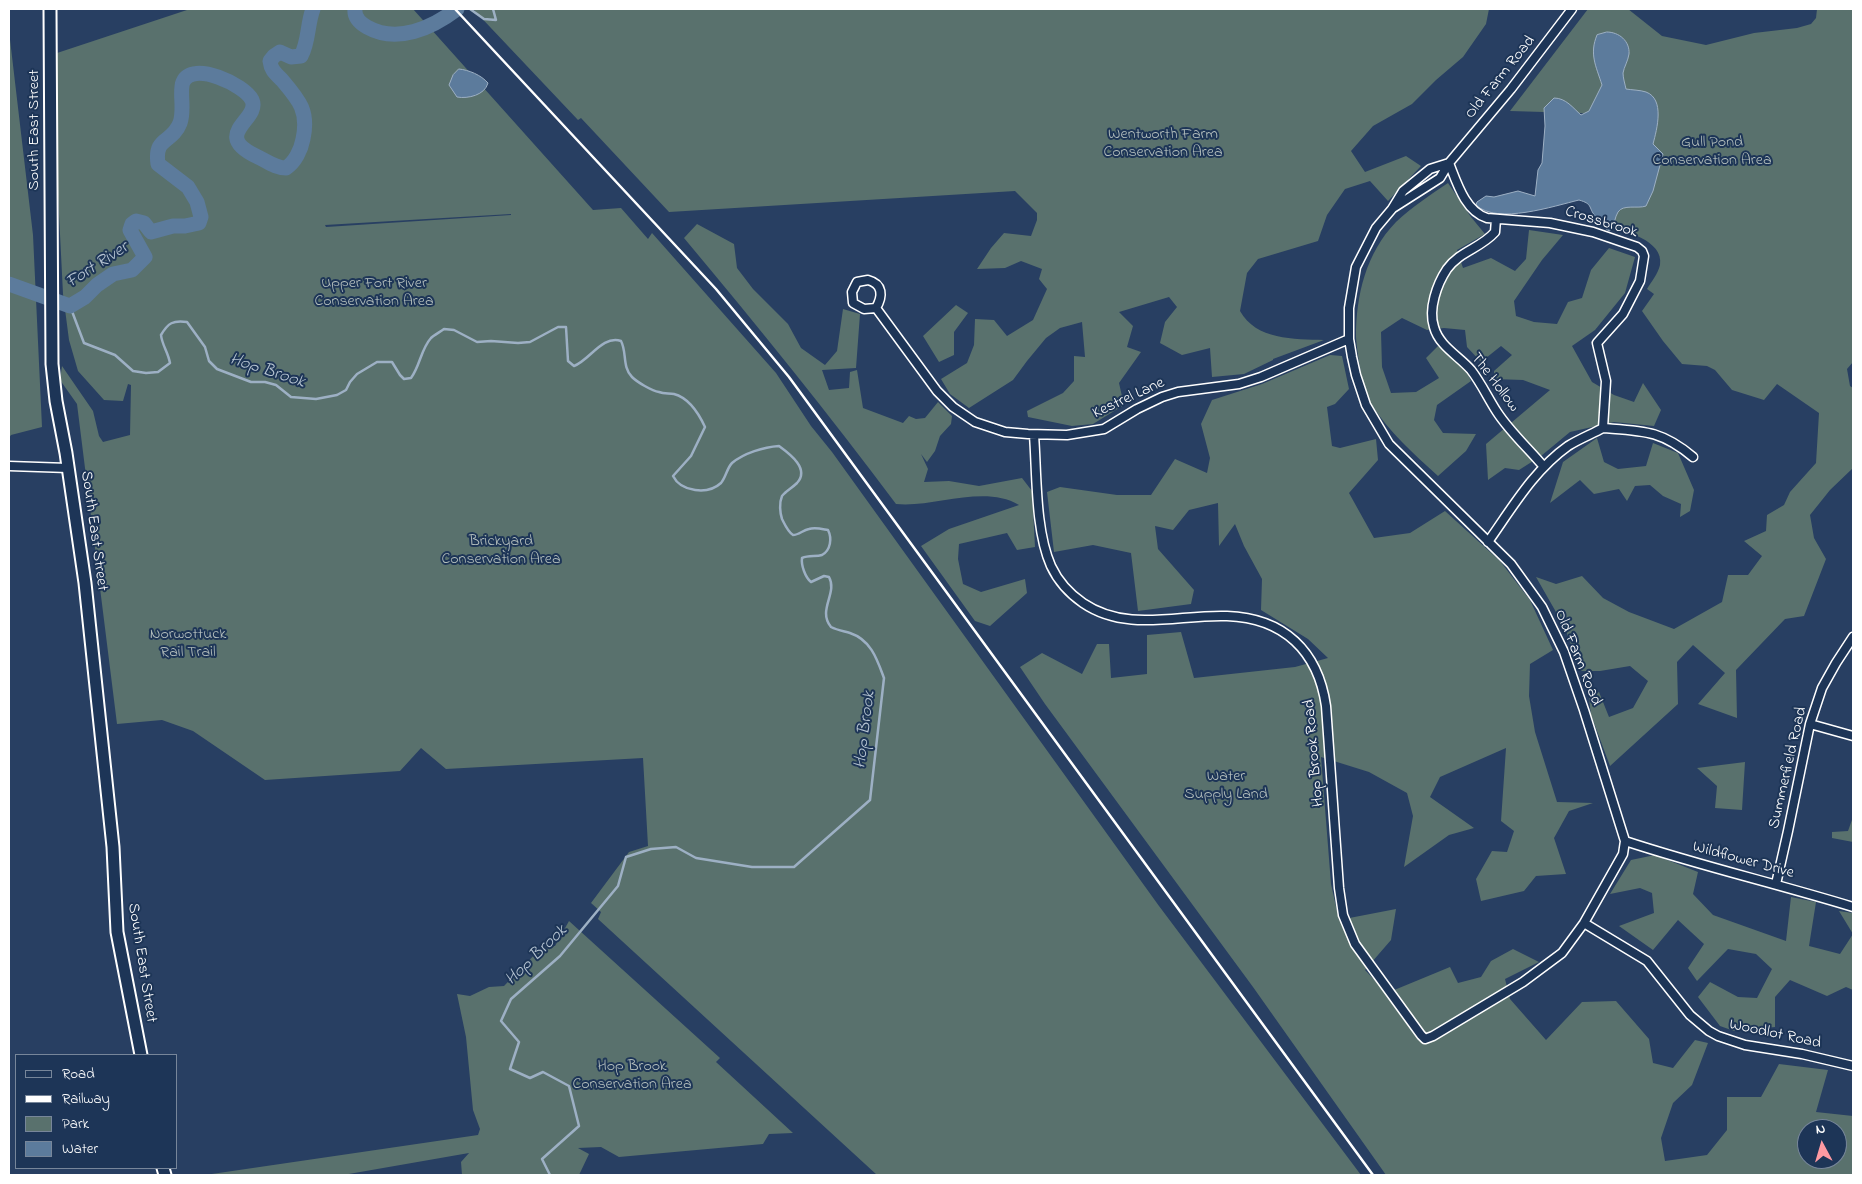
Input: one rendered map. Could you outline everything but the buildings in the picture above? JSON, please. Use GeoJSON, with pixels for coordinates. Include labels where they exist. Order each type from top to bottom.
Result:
{"type":"FeatureCollection","features":[{"type":"Feature","properties":{"kind":"main road","name":"South East Street"},"geometry":{"type":"LineString","coordinates":[[50,9],[54,383],[85,583],[113,847],[117,932],[140,1054]]}},
{"type":"Feature","properties":{"kind":"street","name":"Old Farm Road"},"geometry":{"type":"LineString","coordinates":[[1392,209],[1440,178],[1449,164],[1511,89],[1572,9]]}},
{"type":"Feature","properties":{"kind":"street","name":"Old Farm Road"},"geometry":{"type":"LineString","coordinates":[[1449,164],[1439,165],[1430,169],[1403,191],[1392,209],[1376,228],[1356,267],[1351,291],[1349,339],[1356,375],[1361,392],[1389,444],[1511,564],[1529,588],[1554,629],[1584,710],[1625,842]]}},
{"type":"Feature","properties":{"kind":"street","name":"Crossbrook"},"geometry":{"type":"LineString","coordinates":[[1449,164],[1466,200],[1478,216],[1550,222],[1593,232],[1637,247],[1642,252],[1644,262],[1640,281],[1623,314],[1597,343],[1606,381],[1603,428]]}},
{"type":"Feature","properties":{"kind":"street","name":"The Hollow"},"geometry":{"type":"LineString","coordinates":[[1496,219],[1496,228],[1492,236],[1457,258],[1448,268],[1436,293],[1432,316],[1433,327],[1449,349],[1478,379],[1498,414],[1544,467]]}},
{"type":"Feature","properties":{"kind":"street"},"geometry":{"type":"LineString","coordinates":[[868,280],[878,285],[881,296],[876,308],[864,309],[853,303],[852,292],[857,282],[868,280]]}},
{"type":"Feature","properties":{"kind":"street","name":"Kestrel Lane"},"geometry":{"type":"LineString","coordinates":[[876,308],[937,391],[953,407],[975,422],[989,427],[1005,432],[1034,435],[1067,435],[1104,428],[1162,397],[1187,390],[1239,384],[1268,374],[1349,339]]}},
{"type":"Feature","properties":{"kind":"street"},"geometry":{"type":"LineString","coordinates":[[1488,542],[1544,467],[1568,446],[1603,428],[1654,434],[1678,444],[1693,457]]}},
{"type":"Feature","properties":{"kind":"street","name":"Hop Brook Road"},"geometry":{"type":"LineString","coordinates":[[1034,435],[1041,525],[1047,552],[1051,566],[1059,579],[1078,600],[1101,614],[1124,619],[1147,621],[1227,616],[1256,620],[1270,624],[1283,632],[1306,653],[1320,680],[1326,706],[1342,915],[1360,952],[1425,1039],[1542,970],[1562,953],[1584,923]]}},
{"type":"Feature","properties":{"kind":"street"},"geometry":{"type":"LineString","coordinates":[[9,466],[68,468]]}},
{"type":"Feature","properties":{"kind":"street","name":"Summerfield Road"},"geometry":{"type":"LineString","coordinates":[[1776,884],[1810,724],[1822,688],[1853,637]]}},
{"type":"Feature","properties":{"kind":"street"},"geometry":{"type":"LineString","coordinates":[[1810,724],[1853,736]]}},
{"type":"Feature","properties":{"kind":"street"},"geometry":{"type":"LineString","coordinates":[[1584,923],[1623,854],[1625,842]]}},
{"type":"Feature","properties":{"kind":"street","name":"Wildflower Drive"},"geometry":{"type":"LineString","coordinates":[[1625,842],[1853,907]]}},
{"type":"Feature","properties":{"kind":"street","name":"Woodlot Road"},"geometry":{"type":"LineString","coordinates":[[1584,923],[1647,962],[1690,1015],[1714,1034],[1745,1045],[1802,1054],[1853,1066]]}},
{"type":"Feature","properties":{"kind":"green space","name":"Brickyard Conservation Area"},"geometry":{"type":"Polygon","coordinates":[[[190,9],[413,9],[593,210],[621,208],[648,239],[652,233],[776,373],[811,426],[832,452],[1159,906],[1361,1175],[877,1175],[598,919],[601,912],[591,903],[629,852],[648,846],[643,758],[446,769],[421,748],[400,771],[265,780],[193,731],[162,720],[117,724],[77,404],[60,380],[62,366],[93,411],[99,436],[103,442],[130,435],[131,385],[128,384],[123,401],[104,400],[78,371],[69,340],[63,294],[51,55],[190,9]],[[511,214],[325,225],[326,227],[511,215],[511,214]]]}},
{"type":"Feature","properties":{"kind":"green space","name":"Wentworth Farm Conservation Area"},"geometry":{"type":"Polygon","coordinates":[[[473,9],[1489,9],[1486,24],[1463,57],[1412,104],[1373,126],[1351,151],[1365,172],[1406,156],[1421,166],[1388,201],[1370,181],[1345,189],[1327,215],[1318,241],[1258,259],[1247,273],[1240,311],[1247,321],[1266,333],[1277,336],[1324,340],[1273,359],[1244,374],[1212,377],[1210,348],[1182,355],[1160,343],[1165,322],[1177,307],[1169,297],[1119,312],[1133,326],[1127,347],[1141,352],[1119,383],[1124,405],[1093,424],[1072,426],[1028,417],[1027,411],[1063,393],[1074,381],[1074,356],[1085,357],[1082,322],[1060,328],[1046,338],[1013,380],[969,408],[950,394],[941,379],[967,363],[974,345],[975,319],[994,320],[1007,336],[1033,320],[1047,289],[1039,279],[1042,269],[1021,261],[1005,268],[977,269],[1004,233],[1031,236],[1037,220],[1037,213],[1015,191],[669,212],[581,118],[578,120],[473,9]]]}},
{"type":"Feature","properties":{"kind":"green space","name":"Gull Pond Conservation Area"},"geometry":{"type":"Polygon","coordinates":[[[1588,9],[1628,9],[1662,36],[1706,45],[1754,33],[1797,28],[1811,24],[1816,18],[1817,9],[1853,9],[1853,362],[1847,369],[1850,386],[1853,388],[1853,468],[1830,490],[1810,515],[1814,538],[1826,559],[1804,616],[1785,619],[1736,670],[1737,718],[1698,704],[1725,673],[1693,645],[1677,662],[1678,704],[1610,766],[1591,715],[1589,698],[1599,692],[1609,717],[1633,708],[1648,681],[1630,666],[1600,671],[1581,671],[1564,626],[1536,577],[1556,584],[1582,576],[1603,598],[1629,612],[1674,629],[1722,602],[1728,575],[1748,575],[1762,556],[1744,541],[1766,531],[1767,515],[1784,505],[1790,492],[1816,463],[1819,413],[1777,384],[1764,400],[1732,390],[1715,370],[1707,366],[1682,364],[1642,311],[1654,294],[1647,289],[1659,268],[1660,256],[1656,249],[1641,238],[1607,226],[1611,114],[1510,111],[1588,9]]]}},
{"type":"Feature","properties":{"kind":"green space"},"geometry":{"type":"Polygon","coordinates":[[[9,31],[33,235],[42,427],[11,435],[9,438],[9,31]]]}},
{"type":"Feature","properties":{"kind":"green space"},"geometry":{"type":"Polygon","coordinates":[[[1448,183],[1485,234],[1457,250],[1463,268],[1491,258],[1515,271],[1526,259],[1529,230],[1563,235],[1542,260],[1514,301],[1516,316],[1534,322],[1557,324],[1568,302],[1582,298],[1591,270],[1609,248],[1635,257],[1625,293],[1595,330],[1572,346],[1592,382],[1614,395],[1634,402],[1643,383],[1661,410],[1654,426],[1614,422],[1570,432],[1541,456],[1519,470],[1505,468],[1488,480],[1486,444],[1550,390],[1523,380],[1494,379],[1494,371],[1512,355],[1501,346],[1481,362],[1467,347],[1465,330],[1444,328],[1427,330],[1402,318],[1381,332],[1382,367],[1391,393],[1416,392],[1439,378],[1426,358],[1438,346],[1466,370],[1471,381],[1437,405],[1434,420],[1443,433],[1476,434],[1466,451],[1438,476],[1386,424],[1368,398],[1361,372],[1356,337],[1356,321],[1361,290],[1370,261],[1386,234],[1408,211],[1448,183]]]}},
{"type":"Feature","properties":{"kind":"green space"},"geometry":{"type":"Polygon","coordinates":[[[697,224],[734,244],[737,268],[753,289],[788,324],[801,348],[825,365],[837,351],[843,309],[860,314],[856,368],[822,370],[829,390],[849,388],[850,372],[857,370],[863,408],[903,423],[909,416],[916,419],[925,418],[938,402],[952,416],[951,424],[940,436],[935,451],[927,462],[921,454],[928,469],[924,482],[949,481],[979,486],[1022,478],[1032,491],[1035,547],[1017,550],[1007,533],[959,544],[958,559],[963,584],[981,592],[1025,579],[1027,593],[990,626],[975,621],[921,546],[949,529],[1019,505],[1005,499],[990,497],[896,504],[792,369],[684,238],[697,224]]]}},
{"type":"Feature","properties":{"kind":"green space"},"geometry":{"type":"Polygon","coordinates":[[[956,305],[968,313],[954,332],[954,355],[939,362],[923,336],[956,305]]]}},
{"type":"Feature","properties":{"kind":"green space","name":"Water Supply Land"},"geometry":{"type":"Polygon","coordinates":[[[1330,355],[1342,356],[1349,389],[1335,404],[1327,407],[1332,446],[1340,448],[1376,439],[1378,460],[1349,493],[1374,538],[1410,533],[1445,511],[1500,561],[1530,600],[1553,650],[1530,664],[1529,696],[1535,732],[1557,802],[1593,803],[1569,811],[1554,838],[1566,874],[1536,876],[1524,891],[1481,901],[1476,879],[1492,851],[1507,852],[1514,831],[1501,821],[1506,748],[1440,777],[1430,797],[1474,828],[1449,835],[1404,867],[1413,816],[1407,793],[1369,772],[1321,757],[1331,884],[1339,920],[1396,909],[1391,940],[1365,970],[1387,993],[1450,967],[1458,983],[1481,977],[1491,961],[1513,949],[1539,962],[1505,979],[1510,999],[1546,1040],[1582,1002],[1616,1001],[1649,1039],[1653,1063],[1673,1068],[1695,1040],[1708,1043],[1692,1085],[1673,1103],[1661,1138],[1665,1161],[1707,1155],[1727,1130],[1727,1097],[1761,1097],[1779,1064],[1828,1070],[1816,1112],[1853,1116],[1853,1175],[1386,1175],[1253,987],[1045,704],[1020,667],[1042,653],[1082,674],[1097,644],[1109,644],[1111,678],[1147,674],[1147,635],[1181,632],[1194,678],[1295,667],[1328,658],[1308,639],[1261,610],[1262,579],[1244,546],[1235,524],[1219,546],[1218,503],[1189,510],[1173,530],[1155,526],[1158,549],[1194,590],[1191,604],[1138,611],[1131,553],[1093,545],[1054,552],[1047,492],[1060,487],[1117,495],[1151,495],[1175,459],[1207,473],[1210,458],[1201,424],[1212,400],[1262,384],[1330,355]]]}},
{"type":"Feature","properties":{"kind":"green space"},"geometry":{"type":"Polygon","coordinates":[[[1597,438],[1604,462],[1618,469],[1646,466],[1653,443],[1678,453],[1694,490],[1690,511],[1680,517],[1681,504],[1663,496],[1650,485],[1635,486],[1627,501],[1619,489],[1594,494],[1580,480],[1550,503],[1563,462],[1597,438]]]}},
{"type":"Feature","properties":{"kind":"green space"},"geometry":{"type":"Polygon","coordinates":[[[1745,762],[1742,810],[1715,808],[1717,786],[1697,768],[1745,762]]]}},
{"type":"Feature","properties":{"kind":"green space"},"geometry":{"type":"Polygon","coordinates":[[[1853,817],[1853,842],[1832,838],[1832,832],[1848,831],[1853,817]]]}},
{"type":"Feature","properties":{"kind":"green space"},"geometry":{"type":"Polygon","coordinates":[[[1655,855],[1698,872],[1693,894],[1713,915],[1786,941],[1791,897],[1816,902],[1809,946],[1840,954],[1853,934],[1853,990],[1846,987],[1827,996],[1790,980],[1775,997],[1775,1027],[1734,1031],[1720,1026],[1698,997],[1710,982],[1738,997],[1757,998],[1772,969],[1756,954],[1728,949],[1697,981],[1688,968],[1704,944],[1678,920],[1653,950],[1619,926],[1654,913],[1652,893],[1640,888],[1610,894],[1631,860],[1655,855]]]}},
{"type":"Feature","properties":{"kind":"green space"},"geometry":{"type":"Polygon","coordinates":[[[1839,911],[1853,913],[1853,934],[1839,911]]]}},
{"type":"Feature","properties":{"kind":"green space","name":"Hop Brook Conservation Area"},"geometry":{"type":"Polygon","coordinates":[[[569,921],[720,1058],[716,1062],[793,1133],[769,1134],[763,1144],[619,1157],[601,1147],[578,1148],[589,1154],[579,1175],[462,1175],[461,1162],[469,1153],[343,1175],[205,1175],[478,1135],[480,1129],[473,1110],[466,1037],[457,994],[470,996],[489,987],[504,986],[543,946],[555,946],[569,921]]]}},
{"type":"Feature","properties":{"kind":"water"},"geometry":{"type":"Polygon","coordinates":[[[1607,32],[1623,38],[1628,45],[1629,54],[1623,73],[1626,89],[1646,92],[1656,101],[1658,108],[1658,123],[1653,144],[1663,154],[1653,191],[1646,206],[1627,207],[1620,210],[1616,216],[1613,229],[1609,231],[1598,220],[1588,204],[1579,200],[1511,214],[1497,214],[1485,211],[1476,205],[1477,202],[1486,196],[1494,197],[1518,191],[1535,196],[1538,170],[1542,163],[1545,126],[1544,108],[1554,98],[1558,98],[1566,102],[1581,115],[1589,111],[1602,85],[1593,54],[1595,42],[1597,35],[1607,32]]]}},
{"type":"Feature","properties":{"kind":"water"},"geometry":{"type":"Polygon","coordinates":[[[459,69],[471,72],[488,83],[483,91],[476,95],[457,97],[449,85],[453,75],[459,69]]]}},
{"type":"Feature","properties":{"kind":"waterway","name":"Fort River"},"geometry":{"type":"LineString","coordinates":[[9,284],[70,306],[85,297],[97,285],[113,274],[132,270],[145,257],[130,230],[132,224],[136,221],[144,223],[151,232],[173,226],[199,223],[201,217],[197,202],[188,187],[158,164],[157,155],[161,144],[177,130],[180,123],[182,86],[188,76],[197,73],[218,77],[240,88],[247,94],[252,100],[253,107],[240,127],[237,134],[238,141],[244,149],[271,164],[286,168],[297,155],[302,143],[305,121],[298,100],[271,67],[270,61],[280,52],[291,57],[301,56],[313,9]]}},
{"type":"Feature","properties":{"kind":"waterway","name":"Fort River"},"geometry":{"type":"LineString","coordinates":[[355,9],[357,17],[364,25],[378,32],[390,34],[414,32],[425,28],[457,9]]}},
{"type":"Feature","properties":{"kind":"waterway","name":"Fort River"},"geometry":{"type":"LineString","coordinates":[[470,9],[484,19],[496,20],[493,9]]}},
{"type":"Feature","properties":{"kind":"waterway","name":"Hop Brook"},"geometry":{"type":"LineString","coordinates":[[70,306],[84,343],[115,355],[133,371],[158,372],[170,363],[161,335],[171,323],[187,322],[205,347],[209,361],[217,369],[251,382],[265,382],[276,385],[291,397],[316,399],[337,395],[346,390],[357,374],[377,362],[392,362],[404,379],[411,378],[428,342],[444,329],[454,330],[477,342],[518,343],[530,342],[558,327],[566,327],[568,361],[574,366],[602,345],[614,340],[621,341],[627,369],[632,377],[653,390],[679,396],[697,412],[705,427],[691,456],[673,476],[682,486],[695,490],[716,487],[721,483],[730,465],[737,459],[754,451],[779,446],[800,467],[800,478],[797,483],[782,496],[780,502],[782,519],[793,535],[811,528],[828,530],[830,537],[829,547],[822,555],[802,558],[804,571],[811,582],[824,576],[829,577],[831,589],[826,614],[827,621],[831,627],[850,633],[863,640],[876,657],[884,678],[870,800],[794,867],[752,867],[696,858],[676,847],[651,849],[626,857],[618,886],[560,956],[511,999],[501,1021],[519,1042],[510,1069],[530,1078],[543,1072],[569,1086],[579,1126],[542,1159],[550,1175]]}},
{"type":"Feature","properties":{"kind":"railway"},"geometry":{"type":"LineString","coordinates":[[455,9],[716,289],[789,377],[1373,1175]]}},
{"type":"Feature","properties":{"kind":"park label","name":"Upper Fort River Conservation Area"},"geometry":{"type":"Point","coordinates":[374,293]}},
{"type":"Feature","properties":{"kind":"park label","name":"Norwottuck Rail Trail"},"geometry":{"type":"Point","coordinates":[188,644]}}]}
